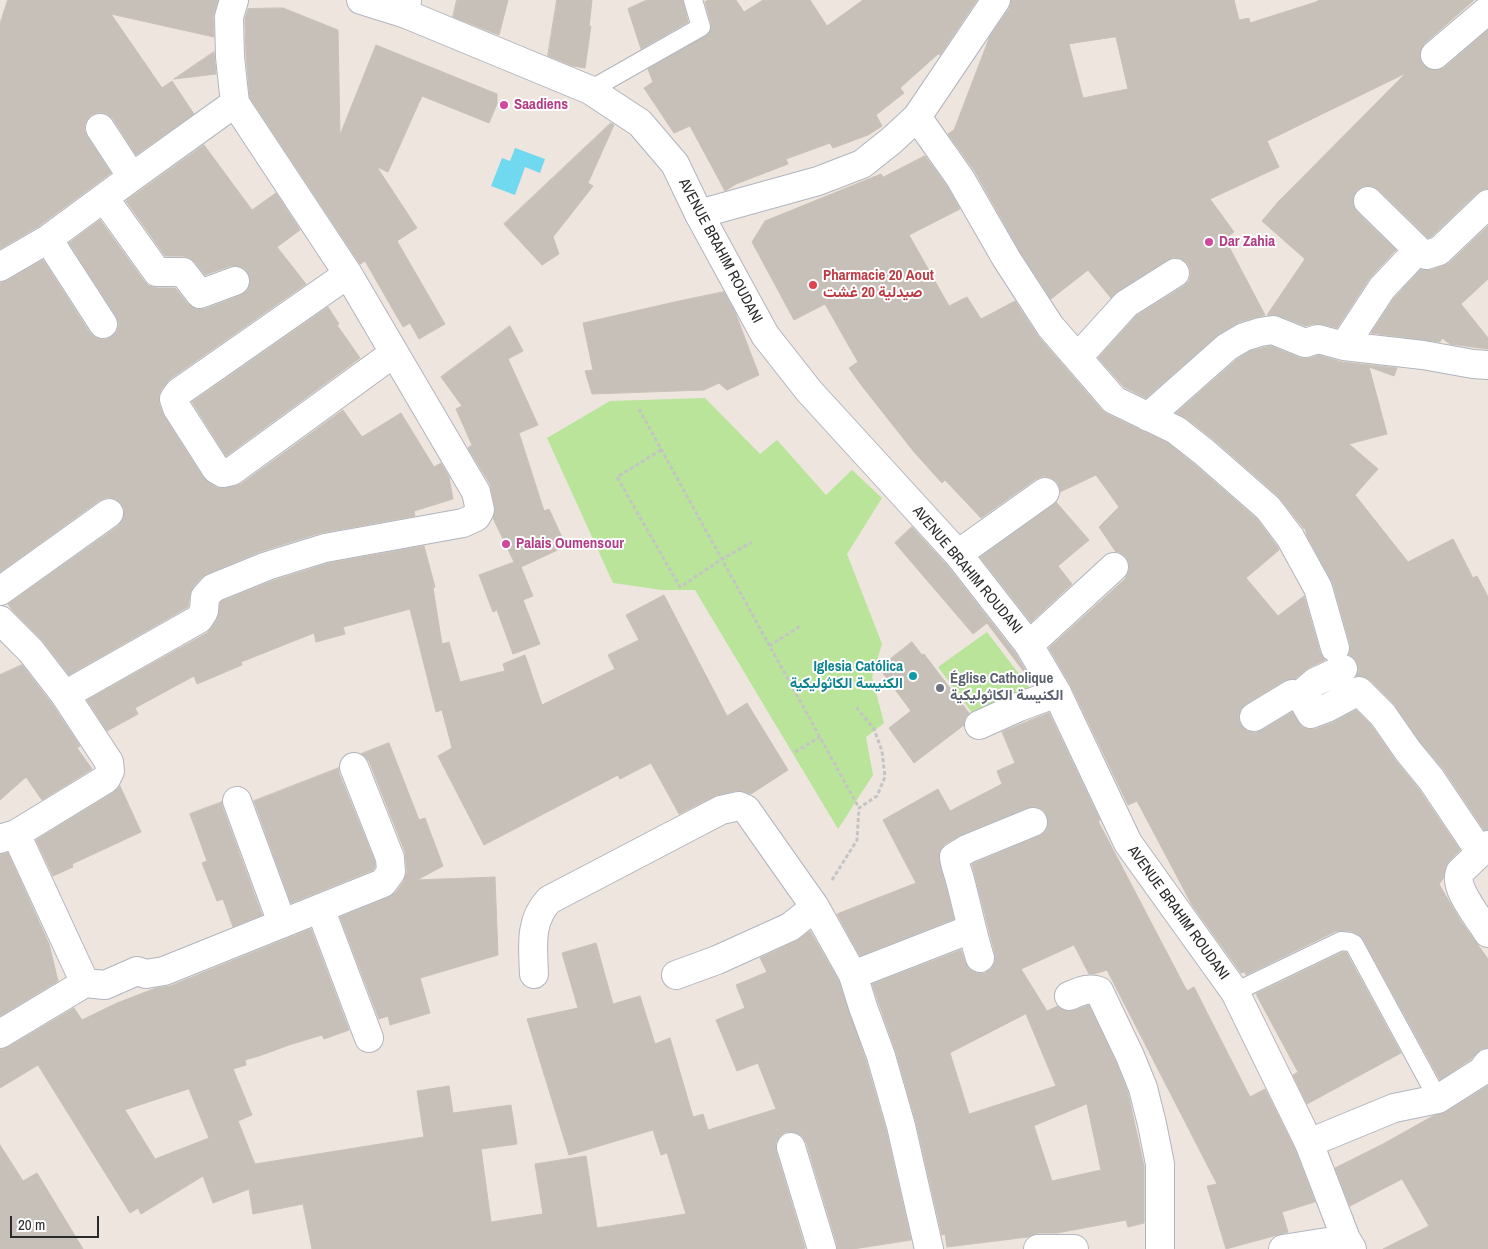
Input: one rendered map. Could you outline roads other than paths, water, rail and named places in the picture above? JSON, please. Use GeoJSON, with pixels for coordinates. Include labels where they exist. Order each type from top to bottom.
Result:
{"type":"FeatureCollection","features":[{"type":"Feature","properties":{"kind":"street"},"geometry":{"type":"LineString","coordinates":[[65,695],[199,619],[204,611],[205,597],[213,588],[267,566],[325,548],[463,523],[476,517],[480,510],[476,492],[348,274],[235,103],[230,56],[229,17],[234,0]]}},
{"type":"Feature","properties":{"kind":"street","name":"AVENUE BRAHIM ROUDANI"},"geometry":{"type":"LineString","coordinates":[[361,0],[407,7],[590,90],[640,123],[675,164],[699,214],[764,335],[810,392],[958,554],[1029,645],[1057,693],[1128,843],[1235,992],[1309,1143],[1349,1244]]}},
{"type":"Feature","properties":{"kind":"street"},"geometry":{"type":"LineString","coordinates":[[699,214],[818,181],[862,164],[917,117],[996,0]]}},
{"type":"Feature","properties":{"kind":"street"},"geometry":{"type":"LineString","coordinates":[[1435,55],[1488,10]]}},
{"type":"Feature","properties":{"kind":"street"},"geometry":{"type":"LineString","coordinates":[[0,267],[48,239],[235,103]]}},
{"type":"Feature","properties":{"kind":"street"},"geometry":{"type":"LineString","coordinates":[[917,117],[960,178],[1029,296],[1050,326],[1114,400],[1176,430],[1268,508],[1290,537],[1318,588],[1339,658],[1300,695],[1292,694],[1254,717]]}},
{"type":"Feature","properties":{"kind":"street"},"geometry":{"type":"LineString","coordinates":[[100,128],[132,177]]}},
{"type":"Feature","properties":{"kind":"street"},"geometry":{"type":"LineString","coordinates":[[104,198],[158,272],[183,272],[200,294],[235,280]]}},
{"type":"Feature","properties":{"kind":"street"},"geometry":{"type":"LineString","coordinates":[[1368,200],[1426,256],[1440,251],[1488,204]]}},
{"type":"Feature","properties":{"kind":"street"},"geometry":{"type":"LineString","coordinates":[[48,239],[103,324]]}},
{"type":"Feature","properties":{"kind":"street"},"geometry":{"type":"LineString","coordinates":[[1344,346],[1382,288],[1418,250]]}},
{"type":"Feature","properties":{"kind":"street"},"geometry":{"type":"LineString","coordinates":[[1078,357],[1126,304],[1175,273]]}},
{"type":"Feature","properties":{"kind":"street"},"geometry":{"type":"LineString","coordinates":[[348,274],[179,392],[174,399],[177,408],[216,469],[223,473],[232,471],[394,353]]}},
{"type":"Feature","properties":{"kind":"street"},"geometry":{"type":"LineString","coordinates":[[1148,417],[1227,347],[1244,337],[1273,330],[1306,343],[1318,340],[1344,346],[1488,365]]}},
{"type":"Feature","properties":{"kind":"street"},"geometry":{"type":"LineString","coordinates":[[958,554],[1045,492]]}},
{"type":"Feature","properties":{"kind":"street"},"geometry":{"type":"LineString","coordinates":[[0,591],[109,513]]}},
{"type":"Feature","properties":{"kind":"street"},"geometry":{"type":"LineString","coordinates":[[1029,645],[1114,567]]}},
{"type":"Feature","properties":{"kind":"street"},"geometry":{"type":"LineString","coordinates":[[0,620],[31,652],[65,695],[109,762],[110,771],[106,779],[8,836],[85,983]]}},
{"type":"Feature","properties":{"kind":"street"},"geometry":{"type":"LineString","coordinates":[[1300,695],[1311,714],[1359,691],[1383,715],[1408,751],[1484,849],[1460,872],[1458,884],[1488,933]]}},
{"type":"Feature","properties":{"kind":"street"},"geometry":{"type":"LineString","coordinates":[[978,725],[1057,693]]}},
{"type":"Feature","properties":{"kind":"street"},"geometry":{"type":"LineString","coordinates":[[0,1034],[85,983],[105,985],[137,971],[146,974],[164,970],[383,883],[391,872],[390,858],[354,767]]}},
{"type":"Feature","properties":{"kind":"street"},"geometry":{"type":"LineString","coordinates":[[237,802],[282,923]]}},
{"type":"Feature","properties":{"kind":"street"},"geometry":{"type":"LineString","coordinates":[[534,974],[532,938],[541,908],[549,900],[721,810],[733,806],[746,809],[815,907],[853,975],[881,1056],[901,1126],[928,1249]]}},
{"type":"Feature","properties":{"kind":"street"},"geometry":{"type":"LineString","coordinates":[[980,958],[971,929],[960,877],[955,867],[954,857],[967,849],[1033,822]]}},
{"type":"Feature","properties":{"kind":"street"},"geometry":{"type":"LineString","coordinates":[[676,975],[717,960],[790,927],[815,907]]}},
{"type":"Feature","properties":{"kind":"street"},"geometry":{"type":"LineString","coordinates":[[320,908],[369,1038]]}},
{"type":"Feature","properties":{"kind":"street"},"geometry":{"type":"LineString","coordinates":[[853,975],[971,929]]}},
{"type":"Feature","properties":{"kind":"street"},"geometry":{"type":"LineString","coordinates":[[1069,996],[1087,989],[1099,991],[1144,1088],[1160,1164],[1160,1249]]}},
{"type":"Feature","properties":{"kind":"street"},"geometry":{"type":"LineString","coordinates":[[1309,1143],[1394,1108],[1438,1099],[1482,1070],[1488,1063]]}},
{"type":"Feature","properties":{"kind":"street"},"geometry":{"type":"LineString","coordinates":[[791,1147],[822,1249]]}},
{"type":"Feature","properties":{"kind":"street"},"geometry":{"type":"LineString","coordinates":[[1283,1249],[1349,1244]]}},
{"type":"Feature","properties":{"kind":"street"},"geometry":{"type":"LineString","coordinates":[[1038,1249],[1074,1249]]}},
{"type":"Feature","properties":{"kind":"lane"},"geometry":{"type":"LineString","coordinates":[[590,90],[701,27],[693,0]]}},
{"type":"Feature","properties":{"kind":"lane"},"geometry":{"type":"LineString","coordinates":[[1235,992],[1342,940],[1354,944],[1438,1099]]}},
{"type":"Feature","properties":{"kind":"water"},"geometry":{"type":"Polygon","coordinates":[[[515,148],[545,159],[540,173],[525,167],[515,195],[491,186],[502,158],[510,161],[515,148]]]}},
{"type":"Feature","properties":{"kind":"place","name":"Saadiens"},"geometry":{"type":"Point","coordinates":[504,105]}},
{"type":"Feature","properties":{"kind":"place","name":"Dar Zahia"},"geometry":{"type":"Point","coordinates":[1209,242]}},
{"type":"Feature","properties":{"kind":"place","name":"Pharmacie 20 Aout صيدلية 20 غشت"},"geometry":{"type":"Point","coordinates":[813,285]}},
{"type":"Feature","properties":{"kind":"place","name":"Palais Oumensour"},"geometry":{"type":"Point","coordinates":[506,544]}},
{"type":"Feature","properties":{"kind":"place","name":"Iglesia Católica الكنيسة الكاثوليكية"},"geometry":{"type":"Point","coordinates":[913,676]}},
{"type":"Feature","properties":{"kind":"place","name":"Église Catholique الكنيسة الكاثوليكية"},"geometry":{"type":"Point","coordinates":[940,688]}}]}
